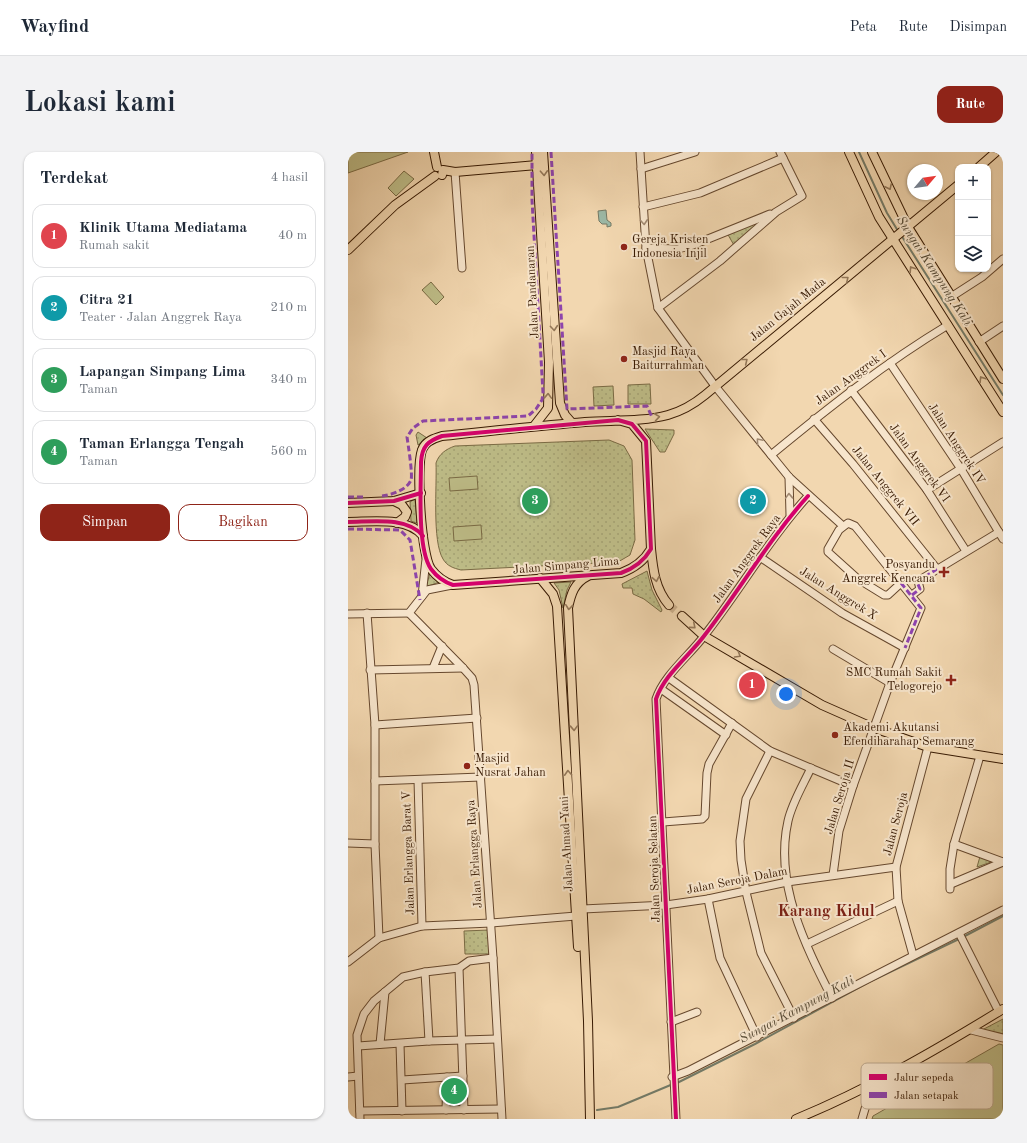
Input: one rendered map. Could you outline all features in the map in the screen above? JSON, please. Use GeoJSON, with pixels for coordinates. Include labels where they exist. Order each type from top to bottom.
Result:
{"type":"FeatureCollection","features":[{"type":"Feature","properties":{"kind":"main road"},"geometry":{"type":"LineString","coordinates":[[434,152],[439,172]]}},
{"type":"Feature","properties":{"kind":"main road","name":"Jalan Pandanaran"},"geometry":{"type":"LineString","coordinates":[[534,426],[548,408],[549,362],[536,152]]}},
{"type":"Feature","properties":{"kind":"main road","name":"Jalan Pandanaran"},"geometry":{"type":"LineString","coordinates":[[543,152],[560,403],[565,415],[572,423]]}},
{"type":"Feature","properties":{"kind":"main road"},"geometry":{"type":"LineString","coordinates":[[850,152],[879,217],[895,239],[1003,412]]}},
{"type":"Feature","properties":{"kind":"main road"},"geometry":{"type":"LineString","coordinates":[[872,152],[908,228],[1003,379]]}},
{"type":"Feature","properties":{"kind":"main road"},"geometry":{"type":"LineString","coordinates":[[982,164],[996,152]]}},
{"type":"Feature","properties":{"kind":"main road"},"geometry":{"type":"LineString","coordinates":[[348,250],[395,205],[439,172],[455,172],[537,164]]}},
{"type":"Feature","properties":{"kind":"main road","name":"Jalan Gajah Mada"},"geometry":{"type":"LineString","coordinates":[[618,420],[657,417],[681,411],[694,404],[895,239],[955,188]]}},
{"type":"Feature","properties":{"kind":"main road"},"geometry":{"type":"LineString","coordinates":[[453,585],[438,577],[431,569],[426,559],[423,536],[421,493],[422,450],[430,441],[442,436],[534,426],[618,420],[632,424],[646,441],[651,549],[657,587],[660,594],[669,605]]}},
{"type":"Feature","properties":{"kind":"main road"},"geometry":{"type":"LineString","coordinates":[[348,503],[394,501],[421,493]]}},
{"type":"Feature","properties":{"kind":"main road"},"geometry":{"type":"LineString","coordinates":[[394,501],[402,505],[407,512],[406,517],[397,523]]}},
{"type":"Feature","properties":{"kind":"main road"},"geometry":{"type":"LineString","coordinates":[[348,522],[397,523],[418,530],[423,536]]}},
{"type":"Feature","properties":{"kind":"main road","name":"Jalan Simpang Lima"},"geometry":{"type":"LineString","coordinates":[[453,585],[622,573],[631,570],[645,559],[651,549]]}},
{"type":"Feature","properties":{"kind":"main road","name":"Jalan Ahmad Yani"},"geometry":{"type":"LineString","coordinates":[[588,575],[577,583],[573,589],[568,608],[583,909],[590,1119]]}},
{"type":"Feature","properties":{"kind":"main road","name":"Jalan Ahmad Yani"},"geometry":{"type":"LineString","coordinates":[[540,578],[553,594],[557,606],[587,1119]]}},
{"type":"Feature","properties":{"kind":"main road"},"geometry":{"type":"LineString","coordinates":[[682,616],[704,636],[822,705],[874,728],[928,747],[1003,759]]}},
{"type":"Feature","properties":{"kind":"main road"},"geometry":{"type":"LineString","coordinates":[[912,1063],[971,1030],[1001,1010]]}},
{"type":"Feature","properties":{"kind":"main road"},"geometry":{"type":"LineString","coordinates":[[796,1119],[861,1090]]}},
{"type":"Feature","properties":{"kind":"street"},"geometry":{"type":"LineString","coordinates":[[640,152],[646,248],[658,308],[715,386],[771,455],[808,496],[843,526]]}},
{"type":"Feature","properties":{"kind":"street"},"geometry":{"type":"LineString","coordinates":[[641,169],[696,152]]}},
{"type":"Feature","properties":{"kind":"street"},"geometry":{"type":"LineString","coordinates":[[643,207],[700,193],[782,155],[802,196],[776,212],[720,261],[658,308]]}},
{"type":"Feature","properties":{"kind":"street"},"geometry":{"type":"LineString","coordinates":[[455,172],[462,268]]}},
{"type":"Feature","properties":{"kind":"street"},"geometry":{"type":"LineString","coordinates":[[646,248],[678,249],[693,245],[776,212]]}},
{"type":"Feature","properties":{"kind":"street"},"geometry":{"type":"LineString","coordinates":[[951,297],[982,277],[1003,259]]}},
{"type":"Feature","properties":{"kind":"street","name":"Jalan Anggrek I"},"geometry":{"type":"LineString","coordinates":[[771,455],[851,390],[890,362],[948,326]]}},
{"type":"Feature","properties":{"kind":"street"},"geometry":{"type":"LineString","coordinates":[[979,342],[1003,326]]}},
{"type":"Feature","properties":{"kind":"street","name":"Jalan Anggrek IV"},"geometry":{"type":"LineString","coordinates":[[890,362],[961,469],[1003,539]]}},
{"type":"Feature","properties":{"kind":"street","name":"Jalan Anggrek VI"},"geometry":{"type":"LineString","coordinates":[[851,390],[927,490],[966,551]]}},
{"type":"Feature","properties":{"kind":"street","name":"Jalan Anggrek VII"},"geometry":{"type":"LineString","coordinates":[[814,419],[853,464],[937,569]]}},
{"type":"Feature","properties":{"kind":"street"},"geometry":{"type":"LineString","coordinates":[[927,490],[1003,442]]}},
{"type":"Feature","properties":{"kind":"street","name":"Jalan Anggrek Raya"},"geometry":{"type":"LineString","coordinates":[[789,476],[790,515]]}},
{"type":"Feature","properties":{"kind":"street","name":"Jalan Anggrek Raya"},"geometry":{"type":"LineString","coordinates":[[704,636],[790,515],[808,496]]}},
{"type":"Feature","properties":{"kind":"street"},"geometry":{"type":"LineString","coordinates":[[901,582],[887,596],[858,579],[828,552],[828,549],[843,526],[848,523],[855,526],[912,595],[920,589],[917,582],[999,532]]}},
{"type":"Feature","properties":{"kind":"street","name":"Jalan Anggrek X"},"geometry":{"type":"LineString","coordinates":[[760,557],[842,613],[905,648]]}},
{"type":"Feature","properties":{"kind":"street"},"geometry":{"type":"LineString","coordinates":[[422,596],[426,559]]}},
{"type":"Feature","properties":{"kind":"street"},"geometry":{"type":"LineString","coordinates":[[348,614],[409,613],[427,590],[453,585]]}},
{"type":"Feature","properties":{"kind":"street","name":"Jalan Seroja II"},"geometry":{"type":"LineString","coordinates":[[833,875],[839,831],[853,786],[890,684],[921,608],[912,595]]}},
{"type":"Feature","properties":{"kind":"street"},"geometry":{"type":"LineString","coordinates":[[367,613],[375,725],[375,844],[379,938]]}},
{"type":"Feature","properties":{"kind":"street","name":"Jalan Erlangga Raya"},"geometry":{"type":"LineString","coordinates":[[409,613],[464,668],[473,681],[477,718],[491,923],[502,1119]]}},
{"type":"Feature","properties":{"kind":"street","name":"Jalan Seroja Selatan"},"geometry":{"type":"LineString","coordinates":[[676,1119],[673,1078],[663,822],[656,703],[661,689],[704,636]]}},
{"type":"Feature","properties":{"kind":"street"},"geometry":{"type":"LineString","coordinates":[[434,668],[442,646]]}},
{"type":"Feature","properties":{"kind":"street"},"geometry":{"type":"LineString","coordinates":[[833,649],[890,684]]}},
{"type":"Feature","properties":{"kind":"street"},"geometry":{"type":"LineString","coordinates":[[370,670],[464,668]]}},
{"type":"Feature","properties":{"kind":"street"},"geometry":{"type":"LineString","coordinates":[[669,678],[770,751],[853,786]]}},
{"type":"Feature","properties":{"kind":"street"},"geometry":{"type":"LineString","coordinates":[[661,689],[726,736]]}},
{"type":"Feature","properties":{"kind":"street"},"geometry":{"type":"LineString","coordinates":[[375,725],[477,718]]}},
{"type":"Feature","properties":{"kind":"street"},"geometry":{"type":"LineString","coordinates":[[663,822],[702,819],[705,816],[706,773],[709,764],[732,723]]}},
{"type":"Feature","properties":{"kind":"street","name":"Jalan Seroja"},"geometry":{"type":"LineString","coordinates":[[913,955],[898,901],[896,867],[928,747]]}},
{"type":"Feature","properties":{"kind":"street"},"geometry":{"type":"LineString","coordinates":[[770,751],[746,799],[740,841],[746,892],[765,963],[794,1018]]}},
{"type":"Feature","properties":{"kind":"street"},"geometry":{"type":"LineString","coordinates":[[980,756],[954,844],[950,869],[950,886],[1003,862]]}},
{"type":"Feature","properties":{"kind":"street"},"geometry":{"type":"LineString","coordinates":[[811,768],[791,809],[784,852],[787,882],[800,930],[832,998]]}},
{"type":"Feature","properties":{"kind":"street"},"geometry":{"type":"LineString","coordinates":[[375,781],[481,777]]}},
{"type":"Feature","properties":{"kind":"street","name":"Jalan Erlangga Barat V"},"geometry":{"type":"LineString","coordinates":[[418,780],[422,926]]}},
{"type":"Feature","properties":{"kind":"street"},"geometry":{"type":"LineString","coordinates":[[348,843],[375,844]]}},
{"type":"Feature","properties":{"kind":"street"},"geometry":{"type":"LineString","coordinates":[[954,844],[1003,862]]}},
{"type":"Feature","properties":{"kind":"street","name":"Jalan Seroja Dalam"},"geometry":{"type":"LineString","coordinates":[[583,909],[666,905],[746,892],[787,882],[896,867]]}},
{"type":"Feature","properties":{"kind":"street"},"geometry":{"type":"LineString","coordinates":[[708,899],[720,958],[757,1037]]}},
{"type":"Feature","properties":{"kind":"street"},"geometry":{"type":"LineString","coordinates":[[807,944],[898,901]]}},
{"type":"Feature","properties":{"kind":"street"},"geometry":{"type":"LineString","coordinates":[[673,1078],[757,1037],[913,955],[1003,910]]}},
{"type":"Feature","properties":{"kind":"street"},"geometry":{"type":"LineString","coordinates":[[348,962],[379,938],[422,926],[491,923],[576,916]]}},
{"type":"Feature","properties":{"kind":"street"},"geometry":{"type":"LineString","coordinates":[[958,933],[1001,1010]]}},
{"type":"Feature","properties":{"kind":"street"},"geometry":{"type":"LineString","coordinates":[[493,958],[469,961],[459,968],[425,972],[403,977],[374,1001],[364,1014],[358,1035],[360,1115],[402,1111],[501,1109]]}},
{"type":"Feature","properties":{"kind":"street"},"geometry":{"type":"LineString","coordinates":[[459,968],[464,1110]]}},
{"type":"Feature","properties":{"kind":"street"},"geometry":{"type":"LineString","coordinates":[[425,972],[429,1041]]}},
{"type":"Feature","properties":{"kind":"street"},"geometry":{"type":"LineString","coordinates":[[380,1044],[385,992]]}},
{"type":"Feature","properties":{"kind":"street"},"geometry":{"type":"LineString","coordinates":[[671,1022],[697,1012]]}},
{"type":"Feature","properties":{"kind":"street"},"geometry":{"type":"LineString","coordinates":[[971,1030],[1003,1038]]}},
{"type":"Feature","properties":{"kind":"street"},"geometry":{"type":"LineString","coordinates":[[358,1046],[429,1041],[497,1040]]}},
{"type":"Feature","properties":{"kind":"street"},"geometry":{"type":"LineString","coordinates":[[400,1044],[402,1111]]}},
{"type":"Feature","properties":{"kind":"street"},"geometry":{"type":"LineString","coordinates":[[348,1077],[358,1076]]}},
{"type":"Feature","properties":{"kind":"street"},"geometry":{"type":"LineString","coordinates":[[402,1080],[463,1076]]}},
{"type":"Feature","properties":{"kind":"street"},"geometry":{"type":"LineString","coordinates":[[446,1110],[447,1077]]}},
{"type":"Feature","properties":{"kind":"street"},"geometry":{"type":"LineString","coordinates":[[862,1119],[865,1109]]}},
{"type":"Feature","properties":{"kind":"shaded area"},"geometry":{"type":"Polygon","coordinates":[[[348,152],[408,152],[348,173],[348,152]]]}},
{"type":"Feature","properties":{"kind":"shaded area"},"geometry":{"type":"Polygon","coordinates":[[[404,171],[414,179],[396,196],[388,188],[404,171]]]}},
{"type":"Feature","properties":{"kind":"shaded area"},"geometry":{"type":"Polygon","coordinates":[[[606,210],[607,220],[611,223],[611,226],[607,227],[607,224],[602,224],[599,221],[598,211],[606,210]]]}},
{"type":"Feature","properties":{"kind":"shaded area"},"geometry":{"type":"Polygon","coordinates":[[[768,216],[735,247],[727,233],[768,216]]]}},
{"type":"Feature","properties":{"kind":"shaded area"},"geometry":{"type":"Polygon","coordinates":[[[431,282],[444,297],[436,305],[422,290],[431,282]]]}},
{"type":"Feature","properties":{"kind":"shaded area"},"geometry":{"type":"Polygon","coordinates":[[[650,384],[651,404],[628,404],[628,385],[650,384]]]}},
{"type":"Feature","properties":{"kind":"shaded area"},"geometry":{"type":"Polygon","coordinates":[[[613,386],[614,405],[594,406],[593,387],[613,386]]]}},
{"type":"Feature","properties":{"kind":"shaded area"},"geometry":{"type":"Polygon","coordinates":[[[645,429],[674,430],[674,434],[665,452],[660,452],[645,429]]]}},
{"type":"Feature","properties":{"kind":"shaded area"},"geometry":{"type":"Polygon","coordinates":[[[418,432],[427,438],[418,445],[416,435],[418,432]]]}},
{"type":"Feature","properties":{"kind":"shaded area"},"geometry":{"type":"Polygon","coordinates":[[[609,440],[624,446],[632,460],[635,540],[630,555],[618,562],[461,570],[450,566],[443,559],[437,540],[436,527],[436,463],[441,454],[446,450],[455,446],[609,440]]]}},
{"type":"Feature","properties":{"kind":"shaded area"},"geometry":{"type":"Polygon","coordinates":[[[477,476],[478,489],[450,491],[449,478],[477,476]]]}},
{"type":"Feature","properties":{"kind":"shaded area"},"geometry":{"type":"Polygon","coordinates":[[[415,499],[416,523],[411,521],[410,502],[415,499]]]}},
{"type":"Feature","properties":{"kind":"shaded area"},"geometry":{"type":"Polygon","coordinates":[[[481,525],[482,539],[454,541],[453,527],[481,525]]]}},
{"type":"Feature","properties":{"kind":"shaded area"},"geometry":{"type":"Polygon","coordinates":[[[647,571],[652,590],[662,610],[661,612],[644,599],[633,594],[632,588],[623,588],[622,584],[647,571]]]}},
{"type":"Feature","properties":{"kind":"shaded area"},"geometry":{"type":"Polygon","coordinates":[[[430,573],[439,582],[426,587],[430,573]]]}},
{"type":"Feature","properties":{"kind":"shaded area"},"geometry":{"type":"Polygon","coordinates":[[[571,582],[567,590],[563,608],[559,590],[554,583],[571,582]]]}},
{"type":"Feature","properties":{"kind":"shaded area"},"geometry":{"type":"Polygon","coordinates":[[[981,853],[994,861],[977,867],[981,853]]]}},
{"type":"Feature","properties":{"kind":"shaded area"},"geometry":{"type":"Polygon","coordinates":[[[489,930],[489,954],[465,954],[464,931],[489,930]]]}},
{"type":"Feature","properties":{"kind":"shaded area"},"geometry":{"type":"Polygon","coordinates":[[[1003,1019],[1003,1034],[982,1030],[1003,1019]]]}},
{"type":"Feature","properties":{"kind":"shaded area"},"geometry":{"type":"Polygon","coordinates":[[[999,1044],[1003,1045],[1003,1119],[872,1119],[873,1116],[885,1109],[993,1109],[993,1063],[966,1063],[999,1044]]]}},
{"type":"Feature","properties":{"kind":"shaded area"},"geometry":{"type":"Polygon","coordinates":[[[460,1078],[462,1103],[449,1104],[447,1079],[460,1078]]]}},
{"type":"Feature","properties":{"kind":"waterway","name":"Sungai Kampung Kali"},"geometry":{"type":"LineString","coordinates":[[859,152],[887,213],[898,231]]}},
{"type":"Feature","properties":{"kind":"waterway","name":"Sungai Kampung Kali"},"geometry":{"type":"LineString","coordinates":[[901,235],[1003,395]]}},
{"type":"Feature","properties":{"kind":"waterway","name":"Sungai Kampung Kali"},"geometry":{"type":"LineString","coordinates":[[963,937],[1003,916]]}},
{"type":"Feature","properties":{"kind":"waterway","name":"Sungai Kampung Kali"},"geometry":{"type":"LineString","coordinates":[[677,1083],[755,1044],[869,982],[959,939]]}},
{"type":"Feature","properties":{"kind":"waterway","name":"Sungai Kampung Kali"},"geometry":{"type":"LineString","coordinates":[[597,1110],[618,1107],[673,1084]]}},
{"type":"Feature","properties":{"kind":"tunnel"},"geometry":{"type":"LineString","coordinates":[[669,605],[682,616]]}},
{"type":"Feature","properties":{"kind":"marked path"},"geometry":{"type":"LineString","coordinates":[[382,496],[394,493],[409,484],[411,480],[411,466],[407,437],[413,428],[423,421],[528,416],[536,409],[542,400],[543,393],[532,200],[532,152]]}},
{"type":"Feature","properties":{"kind":"marked path"},"geometry":{"type":"LineString","coordinates":[[551,152],[567,409],[647,406],[652,417]]}},
{"type":"Feature","properties":{"kind":"marked path"},"geometry":{"type":"LineString","coordinates":[[348,497],[364,497]]}},
{"type":"Feature","properties":{"kind":"marked path"},"geometry":{"type":"LineString","coordinates":[[348,529],[400,530],[410,540],[420,600]]}},
{"type":"Feature","properties":{"kind":"marked path"},"geometry":{"type":"LineString","coordinates":[[912,595],[920,589],[917,582],[937,569]]}},
{"type":"Feature","properties":{"kind":"marked path"},"geometry":{"type":"LineString","coordinates":[[901,583],[921,608],[905,648]]}},
{"type":"Feature","properties":{"kind":"cycle path"},"geometry":{"type":"LineString","coordinates":[[618,420],[632,424],[646,441],[651,549],[639,564],[621,573],[453,585],[441,579],[433,572],[427,560],[424,547],[421,517],[421,462],[424,448],[429,442],[442,436],[618,420]]}},
{"type":"Feature","properties":{"kind":"cycle path"},"geometry":{"type":"LineString","coordinates":[[348,503],[394,501],[421,493]]}},
{"type":"Feature","properties":{"kind":"cycle path"},"geometry":{"type":"LineString","coordinates":[[676,1119],[656,699],[665,682],[704,636],[767,547],[808,496]]}},
{"type":"Feature","properties":{"kind":"cycle path"},"geometry":{"type":"LineString","coordinates":[[348,522],[378,521],[398,523],[408,525],[423,536]]}},
{"type":"Feature","properties":{"kind":"place","name":"Gereja Kristen Indonesia Injil"},"geometry":{"type":"Point","coordinates":[624,247]}},
{"type":"Feature","properties":{"kind":"place","name":"Masjid Raya Baiturrahman"},"geometry":{"type":"Point","coordinates":[624,359]}},
{"type":"Feature","properties":{"kind":"place","name":"Lapangan Simpang Lima"},"geometry":{"type":"Point","coordinates":[535,501]}},
{"type":"Feature","properties":{"kind":"place","name":"Citra 21"},"geometry":{"type":"Point","coordinates":[753,501]}},
{"type":"Feature","properties":{"kind":"place","name":"Posyandu Anggrek Kencana"},"geometry":{"type":"Point","coordinates":[944,572]}},
{"type":"Feature","properties":{"kind":"place","name":"SMC Rumah Sakit Telogorejo"},"geometry":{"type":"Point","coordinates":[951,680]}},
{"type":"Feature","properties":{"kind":"place","name":"Klinik Utama Mediatama"},"geometry":{"type":"Point","coordinates":[752,685]}},
{"type":"Feature","properties":{"kind":"place","name":"Akademi Akutansi Efendiharahap Semarang"},"geometry":{"type":"Point","coordinates":[835,735]}},
{"type":"Feature","properties":{"kind":"place","name":"Masjid Nusrat Jahan"},"geometry":{"type":"Point","coordinates":[467,766]}},
{"type":"Feature","properties":{"kind":"place","name":"Taman Erlangga Tengah"},"geometry":{"type":"Point","coordinates":[454,1091]}},
{"type":"Feature","properties":{"kind":"district","name":"Karang Kidul"},"geometry":{"type":"Point","coordinates":[826,912]}}]}
